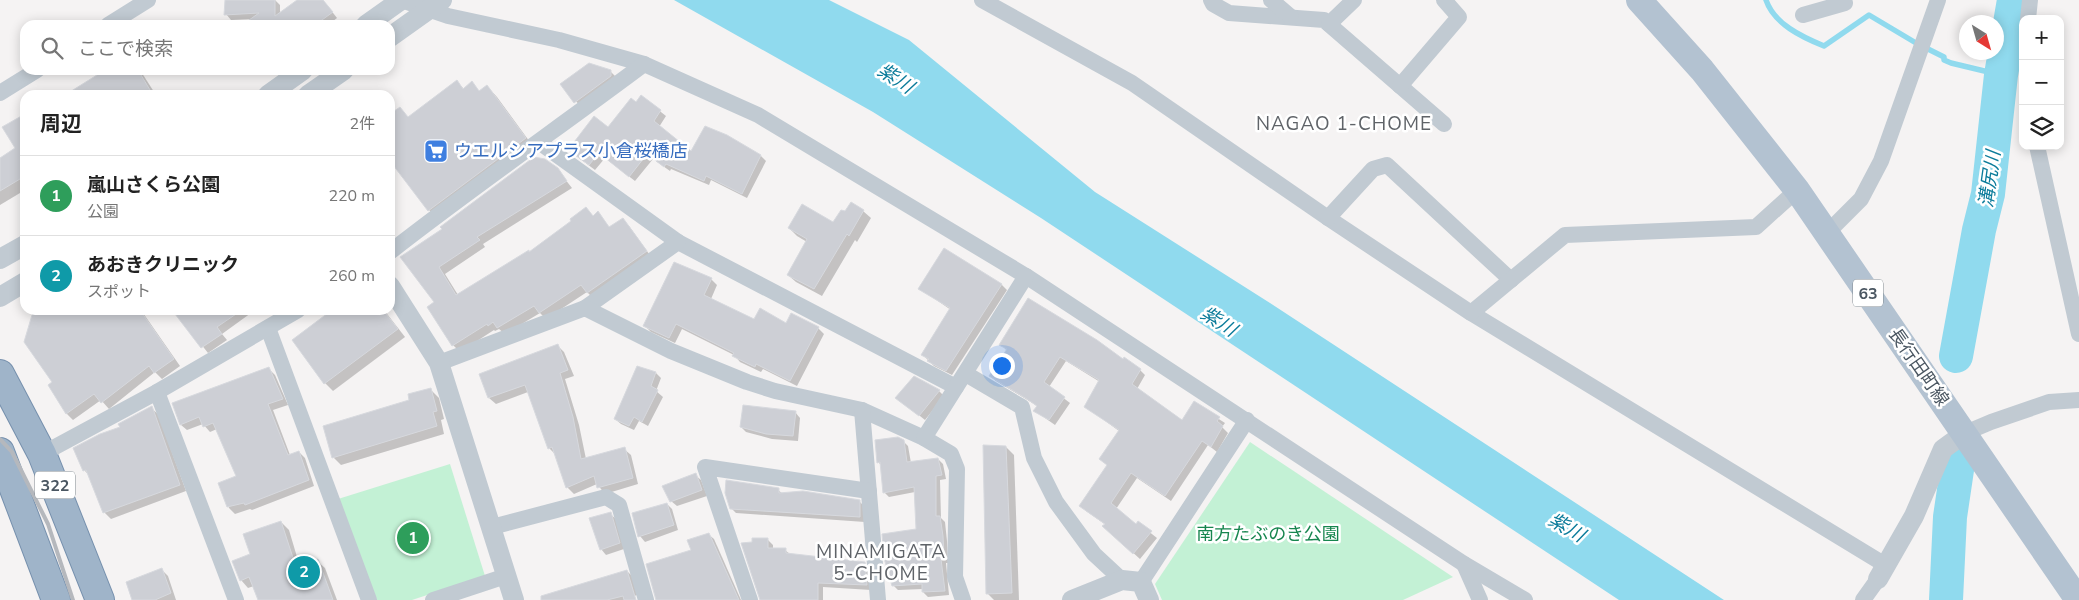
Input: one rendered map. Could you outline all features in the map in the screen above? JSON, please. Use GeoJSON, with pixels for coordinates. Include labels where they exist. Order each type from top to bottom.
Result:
{"type":"FeatureCollection","features":[{"type":"Feature","properties":{"kind":"highway","name":"322"},"geometry":{"type":"LineString","coordinates":[[0,374],[42,454],[100,600]]}},
{"type":"Feature","properties":{"kind":"highway","name":"322"},"geometry":{"type":"LineString","coordinates":[[0,452],[56,600]]}},
{"type":"Feature","properties":{"kind":"main road","name":"長行田町線"},"geometry":{"type":"LineString","coordinates":[[1640,0],[1702,70],[1797,190],[2078,600]]}},
{"type":"Feature","properties":{"kind":"street"},"geometry":{"type":"LineString","coordinates":[[116,20],[148,0]]}},
{"type":"Feature","properties":{"kind":"street"},"geometry":{"type":"LineString","coordinates":[[373,20],[401,0],[435,5],[644,64],[758,115],[1026,276],[1464,564],[1525,600]]}},
{"type":"Feature","properties":{"kind":"street"},"geometry":{"type":"LineString","coordinates":[[982,0],[1132,83],[1328,218],[1471,313],[1882,572]]}},
{"type":"Feature","properties":{"kind":"street"},"geometry":{"type":"LineString","coordinates":[[1211,0],[1229,13],[1324,20],[1444,124]]}},
{"type":"Feature","properties":{"kind":"street"},"geometry":{"type":"LineString","coordinates":[[1271,0],[1291,17]]}},
{"type":"Feature","properties":{"kind":"street"},"geometry":{"type":"LineString","coordinates":[[1329,24],[1354,0]]}},
{"type":"Feature","properties":{"kind":"street"},"geometry":{"type":"LineString","coordinates":[[1400,86],[1459,17],[1444,0]]}},
{"type":"Feature","properties":{"kind":"street"},"geometry":{"type":"LineString","coordinates":[[1802,15],[1844,3],[1843,0]]}},
{"type":"Feature","properties":{"kind":"street"},"geometry":{"type":"LineString","coordinates":[[1827,233],[1861,199],[1881,160],[1938,0]]}},
{"type":"Feature","properties":{"kind":"street"},"geometry":{"type":"LineString","coordinates":[[2028,15],[2030,0]]}},
{"type":"Feature","properties":{"kind":"street"},"geometry":{"type":"LineString","coordinates":[[395,33],[435,5]]}},
{"type":"Feature","properties":{"kind":"street"},"geometry":{"type":"LineString","coordinates":[[395,248],[438,214],[644,64]]}},
{"type":"Feature","properties":{"kind":"street"},"geometry":{"type":"LineString","coordinates":[[0,93],[29,75]]}},
{"type":"Feature","properties":{"kind":"street"},"geometry":{"type":"LineString","coordinates":[[275,90],[296,75]]}},
{"type":"Feature","properties":{"kind":"street"},"geometry":{"type":"LineString","coordinates":[[315,90],[337,75]]}},
{"type":"Feature","properties":{"kind":"street"},"geometry":{"type":"LineString","coordinates":[[539,142],[678,242],[956,387]]}},
{"type":"Feature","properties":{"kind":"street"},"geometry":{"type":"LineString","coordinates":[[2038,150],[2079,334]]}},
{"type":"Feature","properties":{"kind":"street"},"geometry":{"type":"LineString","coordinates":[[1328,218],[1373,169],[1387,165],[1511,280]]}},
{"type":"Feature","properties":{"kind":"street"},"geometry":{"type":"LineString","coordinates":[[1471,313],[1565,235],[1756,227],[1797,190]]}},
{"type":"Feature","properties":{"kind":"street"},"geometry":{"type":"LineString","coordinates":[[439,363],[584,308],[678,242]]}},
{"type":"Feature","properties":{"kind":"street"},"geometry":{"type":"LineString","coordinates":[[0,259],[20,248]]}},
{"type":"Feature","properties":{"kind":"street"},"geometry":{"type":"LineString","coordinates":[[924,438],[1026,276]]}},
{"type":"Feature","properties":{"kind":"street"},"geometry":{"type":"LineString","coordinates":[[0,297],[20,285]]}},
{"type":"Feature","properties":{"kind":"street"},"geometry":{"type":"LineString","coordinates":[[395,294],[439,363],[514,600]]}},
{"type":"Feature","properties":{"kind":"street"},"geometry":{"type":"LineString","coordinates":[[584,308],[671,351],[746,382],[774,392],[862,410],[924,438],[951,454],[957,469],[955,577],[964,600]]}},
{"type":"Feature","properties":{"kind":"street"},"geometry":{"type":"LineString","coordinates":[[42,454],[157,392],[290,315]]}},
{"type":"Feature","properties":{"kind":"street"},"geometry":{"type":"LineString","coordinates":[[268,328],[369,600]]}},
{"type":"Feature","properties":{"kind":"street"},"geometry":{"type":"LineString","coordinates":[[966,374],[1022,407],[1034,458],[1056,502],[1094,554],[1132,581],[1149,600]]}},
{"type":"Feature","properties":{"kind":"street"},"geometry":{"type":"LineString","coordinates":[[157,392],[236,600]]}},
{"type":"Feature","properties":{"kind":"street"},"geometry":{"type":"LineString","coordinates":[[1863,600],[1882,572],[1914,516],[1943,449],[1965,433],[1991,422],[2049,402],[2079,400]]}},
{"type":"Feature","properties":{"kind":"street"},"geometry":{"type":"LineString","coordinates":[[862,410],[878,600]]}},
{"type":"Feature","properties":{"kind":"street"},"geometry":{"type":"LineString","coordinates":[[1072,600],[1132,581],[1247,420]]}},
{"type":"Feature","properties":{"kind":"street"},"geometry":{"type":"LineString","coordinates":[[750,600],[705,468],[869,491]]}},
{"type":"Feature","properties":{"kind":"street"},"geometry":{"type":"LineString","coordinates":[[492,528],[606,497],[619,505],[646,600]]}},
{"type":"Feature","properties":{"kind":"street"},"geometry":{"type":"LineString","coordinates":[[1464,564],[1480,600]]}},
{"type":"Feature","properties":{"kind":"street"},"geometry":{"type":"LineString","coordinates":[[433,600],[506,576]]}},
{"type":"Feature","properties":{"kind":"green space","name":"南方たぶのき公園"},"geometry":{"type":"Polygon","coordinates":[[[1250,442],[1453,577],[1403,600],[1162,600],[1155,584],[1250,442]]]}},
{"type":"Feature","properties":{"kind":"green space"},"geometry":{"type":"Polygon","coordinates":[[[450,464],[485,576],[412,600],[377,600],[338,499],[450,464]]]}},
{"type":"Feature","properties":{"kind":"water","name":"紫川"},"geometry":{"type":"Polygon","coordinates":[[[674,0],[829,0],[909,40],[1095,192],[1270,303],[1724,600],[1619,600],[1041,218],[873,112],[674,0]]]}},
{"type":"Feature","properties":{"kind":"building"},"geometry":{"type":"Polygon","coordinates":[[[225,0],[275,0],[275,16],[297,0],[323,0],[333,12],[322,20],[249,20],[259,13],[224,15],[225,0]]]}},
{"type":"Feature","properties":{"kind":"building"},"geometry":{"type":"Polygon","coordinates":[[[589,63],[611,70],[611,76],[574,103],[560,84],[589,63]]]}},
{"type":"Feature","properties":{"kind":"building"},"geometry":{"type":"Polygon","coordinates":[[[97,75],[141,75],[150,90],[73,90],[97,75]]]}},
{"type":"Feature","properties":{"kind":"building"},"geometry":{"type":"Polygon","coordinates":[[[457,80],[463,89],[472,81],[479,91],[487,85],[526,138],[428,211],[395,168],[395,110],[400,107],[408,117],[457,80]]]}},
{"type":"Feature","properties":{"kind":"building"},"geometry":{"type":"Polygon","coordinates":[[[641,95],[661,110],[654,121],[691,151],[705,126],[727,135],[761,155],[742,194],[706,176],[704,181],[666,164],[664,167],[647,154],[629,177],[599,153],[589,165],[568,150],[594,116],[608,127],[631,98],[636,102],[641,95]]]}},
{"type":"Feature","properties":{"kind":"building"},"geometry":{"type":"Polygon","coordinates":[[[20,117],[20,179],[0,191],[0,158],[15,148],[2,127],[20,117]]]}},
{"type":"Feature","properties":{"kind":"building"},"geometry":{"type":"Polygon","coordinates":[[[534,157],[545,159],[558,168],[567,181],[477,237],[480,240],[439,267],[456,295],[529,250],[529,252],[571,221],[570,219],[586,207],[593,216],[598,211],[609,227],[623,218],[647,251],[587,293],[581,285],[539,313],[534,306],[497,328],[493,322],[488,326],[487,324],[452,346],[427,307],[434,302],[400,257],[442,229],[440,227],[534,157]]]}},
{"type":"Feature","properties":{"kind":"building"},"geometry":{"type":"Polygon","coordinates":[[[851,202],[864,210],[849,236],[847,234],[814,289],[787,275],[807,239],[788,228],[802,204],[833,222],[841,210],[845,211],[851,202]]]}},
{"type":"Feature","properties":{"kind":"building"},"geometry":{"type":"Polygon","coordinates":[[[944,248],[1002,284],[946,371],[927,361],[929,359],[921,355],[950,308],[918,289],[944,248]]]}},
{"type":"Feature","properties":{"kind":"building"},"geometry":{"type":"Polygon","coordinates":[[[674,262],[712,278],[704,295],[754,319],[760,308],[786,323],[791,313],[819,327],[790,381],[756,364],[755,367],[732,356],[734,353],[676,324],[669,338],[643,326],[674,262]]]}},
{"type":"Feature","properties":{"kind":"building"},"geometry":{"type":"Polygon","coordinates":[[[1028,298],[1141,369],[1132,384],[1182,420],[1194,401],[1220,417],[1217,421],[1223,426],[1211,447],[1202,441],[1165,496],[1131,473],[1111,503],[1136,524],[1138,521],[1152,531],[1133,554],[1102,526],[1105,524],[1079,506],[1107,465],[1099,459],[1119,430],[1084,407],[1099,380],[1060,357],[1044,382],[1065,397],[1049,420],[1033,411],[1037,406],[989,376],[1007,349],[999,345],[1028,298]]]}},
{"type":"Feature","properties":{"kind":"building"},"geometry":{"type":"Polygon","coordinates":[[[32,315],[143,315],[174,359],[154,373],[149,366],[101,403],[94,394],[66,414],[48,385],[52,382],[24,342],[32,315]]]}},
{"type":"Feature","properties":{"kind":"building"},"geometry":{"type":"Polygon","coordinates":[[[176,315],[235,315],[217,327],[222,334],[201,348],[176,315]]]}},
{"type":"Feature","properties":{"kind":"building"},"geometry":{"type":"Polygon","coordinates":[[[325,315],[387,315],[398,329],[324,384],[292,340],[325,315]]]}},
{"type":"Feature","properties":{"kind":"building"},"geometry":{"type":"Polygon","coordinates":[[[558,344],[568,370],[560,373],[573,417],[581,459],[625,447],[633,478],[597,488],[594,476],[566,488],[552,447],[548,449],[525,385],[488,398],[479,374],[558,344]]]}},
{"type":"Feature","properties":{"kind":"building"},"geometry":{"type":"Polygon","coordinates":[[[637,366],[656,372],[651,386],[658,390],[642,422],[634,417],[629,426],[614,419],[637,366]]]}},
{"type":"Feature","properties":{"kind":"building"},"geometry":{"type":"Polygon","coordinates":[[[269,367],[283,399],[268,404],[288,455],[299,451],[309,480],[245,505],[244,503],[227,507],[218,483],[236,476],[213,423],[203,427],[199,417],[180,425],[172,403],[269,367]]]}},
{"type":"Feature","properties":{"kind":"building"},"geometry":{"type":"Polygon","coordinates":[[[914,376],[940,390],[919,416],[895,398],[914,376]]]}},
{"type":"Feature","properties":{"kind":"building"},"geometry":{"type":"Polygon","coordinates":[[[431,388],[437,411],[433,412],[437,426],[332,458],[323,426],[409,400],[408,394],[431,388]]]}},
{"type":"Feature","properties":{"kind":"building"},"geometry":{"type":"Polygon","coordinates":[[[743,405],[796,411],[793,436],[766,434],[740,427],[743,405]]]}},
{"type":"Feature","properties":{"kind":"building"},"geometry":{"type":"Polygon","coordinates":[[[152,406],[180,485],[103,513],[86,470],[83,471],[73,448],[100,434],[120,427],[118,424],[152,406]]]}},
{"type":"Feature","properties":{"kind":"building"},"geometry":{"type":"Polygon","coordinates":[[[898,437],[904,440],[907,462],[938,458],[942,475],[936,476],[936,516],[940,516],[943,536],[944,558],[941,559],[945,591],[922,592],[922,584],[892,586],[884,558],[882,534],[916,529],[914,487],[883,493],[880,462],[877,463],[875,440],[898,437]]]}},
{"type":"Feature","properties":{"kind":"building"},"geometry":{"type":"Polygon","coordinates":[[[983,445],[1006,446],[1012,593],[986,594],[983,445]]]}},
{"type":"Feature","properties":{"kind":"building"},"geometry":{"type":"Polygon","coordinates":[[[696,473],[702,490],[670,502],[662,486],[696,473]]]}},
{"type":"Feature","properties":{"kind":"building"},"geometry":{"type":"Polygon","coordinates":[[[726,480],[779,488],[779,493],[803,491],[860,500],[860,517],[730,509],[725,493],[726,480]]]}},
{"type":"Feature","properties":{"kind":"building"},"geometry":{"type":"Polygon","coordinates":[[[667,503],[674,525],[638,537],[632,513],[667,503]]]}},
{"type":"Feature","properties":{"kind":"building"},"geometry":{"type":"Polygon","coordinates":[[[611,512],[620,543],[600,550],[589,518],[611,512]]]}},
{"type":"Feature","properties":{"kind":"building"},"geometry":{"type":"Polygon","coordinates":[[[281,521],[296,567],[318,559],[333,600],[258,600],[249,577],[240,581],[232,561],[250,554],[243,534],[281,521]]]}},
{"type":"Feature","properties":{"kind":"building"},"geometry":{"type":"Polygon","coordinates":[[[709,533],[739,600],[656,600],[646,564],[691,550],[687,540],[709,533]]]}},
{"type":"Feature","properties":{"kind":"building"},"geometry":{"type":"Polygon","coordinates":[[[752,538],[768,538],[768,548],[786,548],[786,553],[865,562],[867,585],[818,583],[818,600],[760,600],[741,543],[752,542],[752,538]]]}},
{"type":"Feature","properties":{"kind":"building"},"geometry":{"type":"Polygon","coordinates":[[[162,568],[171,593],[155,600],[132,600],[126,582],[162,568]]]}},
{"type":"Feature","properties":{"kind":"building"},"geometry":{"type":"Polygon","coordinates":[[[627,570],[636,600],[624,600],[623,596],[607,600],[541,600],[541,596],[627,570]]]}},
{"type":"Feature","properties":{"kind":"waterway"},"geometry":{"type":"LineString","coordinates":[[1766,0],[1775,16],[1782,23],[1798,34],[1824,46],[1869,15],[1944,57],[1944,60],[2001,75]]}},
{"type":"Feature","properties":{"kind":"waterway","name":"溝尻川"},"geometry":{"type":"LineString","coordinates":[[1956,356],[1979,230],[1988,194],[2001,75],[2014,0]]}},
{"type":"Feature","properties":{"kind":"waterway","name":"溝尻川"},"geometry":{"type":"LineString","coordinates":[[1946,600],[1950,517],[1958,463]]}},
{"type":"Feature","properties":{"kind":"railway"},"geometry":{"type":"LineString","coordinates":[[0,439],[12,452],[48,524],[73,600]]}},
{"type":"Feature","properties":{"kind":"place","name":"ウエルシアプラス小倉桜橋店"},"geometry":{"type":"Point","coordinates":[436,151]}},
{"type":"Feature","properties":{"kind":"place","name":"嵐山さくら公園"},"geometry":{"type":"Point","coordinates":[413,538]}},
{"type":"Feature","properties":{"kind":"place","name":"あおきクリニック"},"geometry":{"type":"Point","coordinates":[304,572]}},
{"type":"Feature","properties":{"kind":"district","name":"NAGAO 1-CHOME"},"geometry":{"type":"Point","coordinates":[1344,123]}},
{"type":"Feature","properties":{"kind":"district","name":"MINAMIGATA 5-CHOME"},"geometry":{"type":"Point","coordinates":[881,562]}}]}
